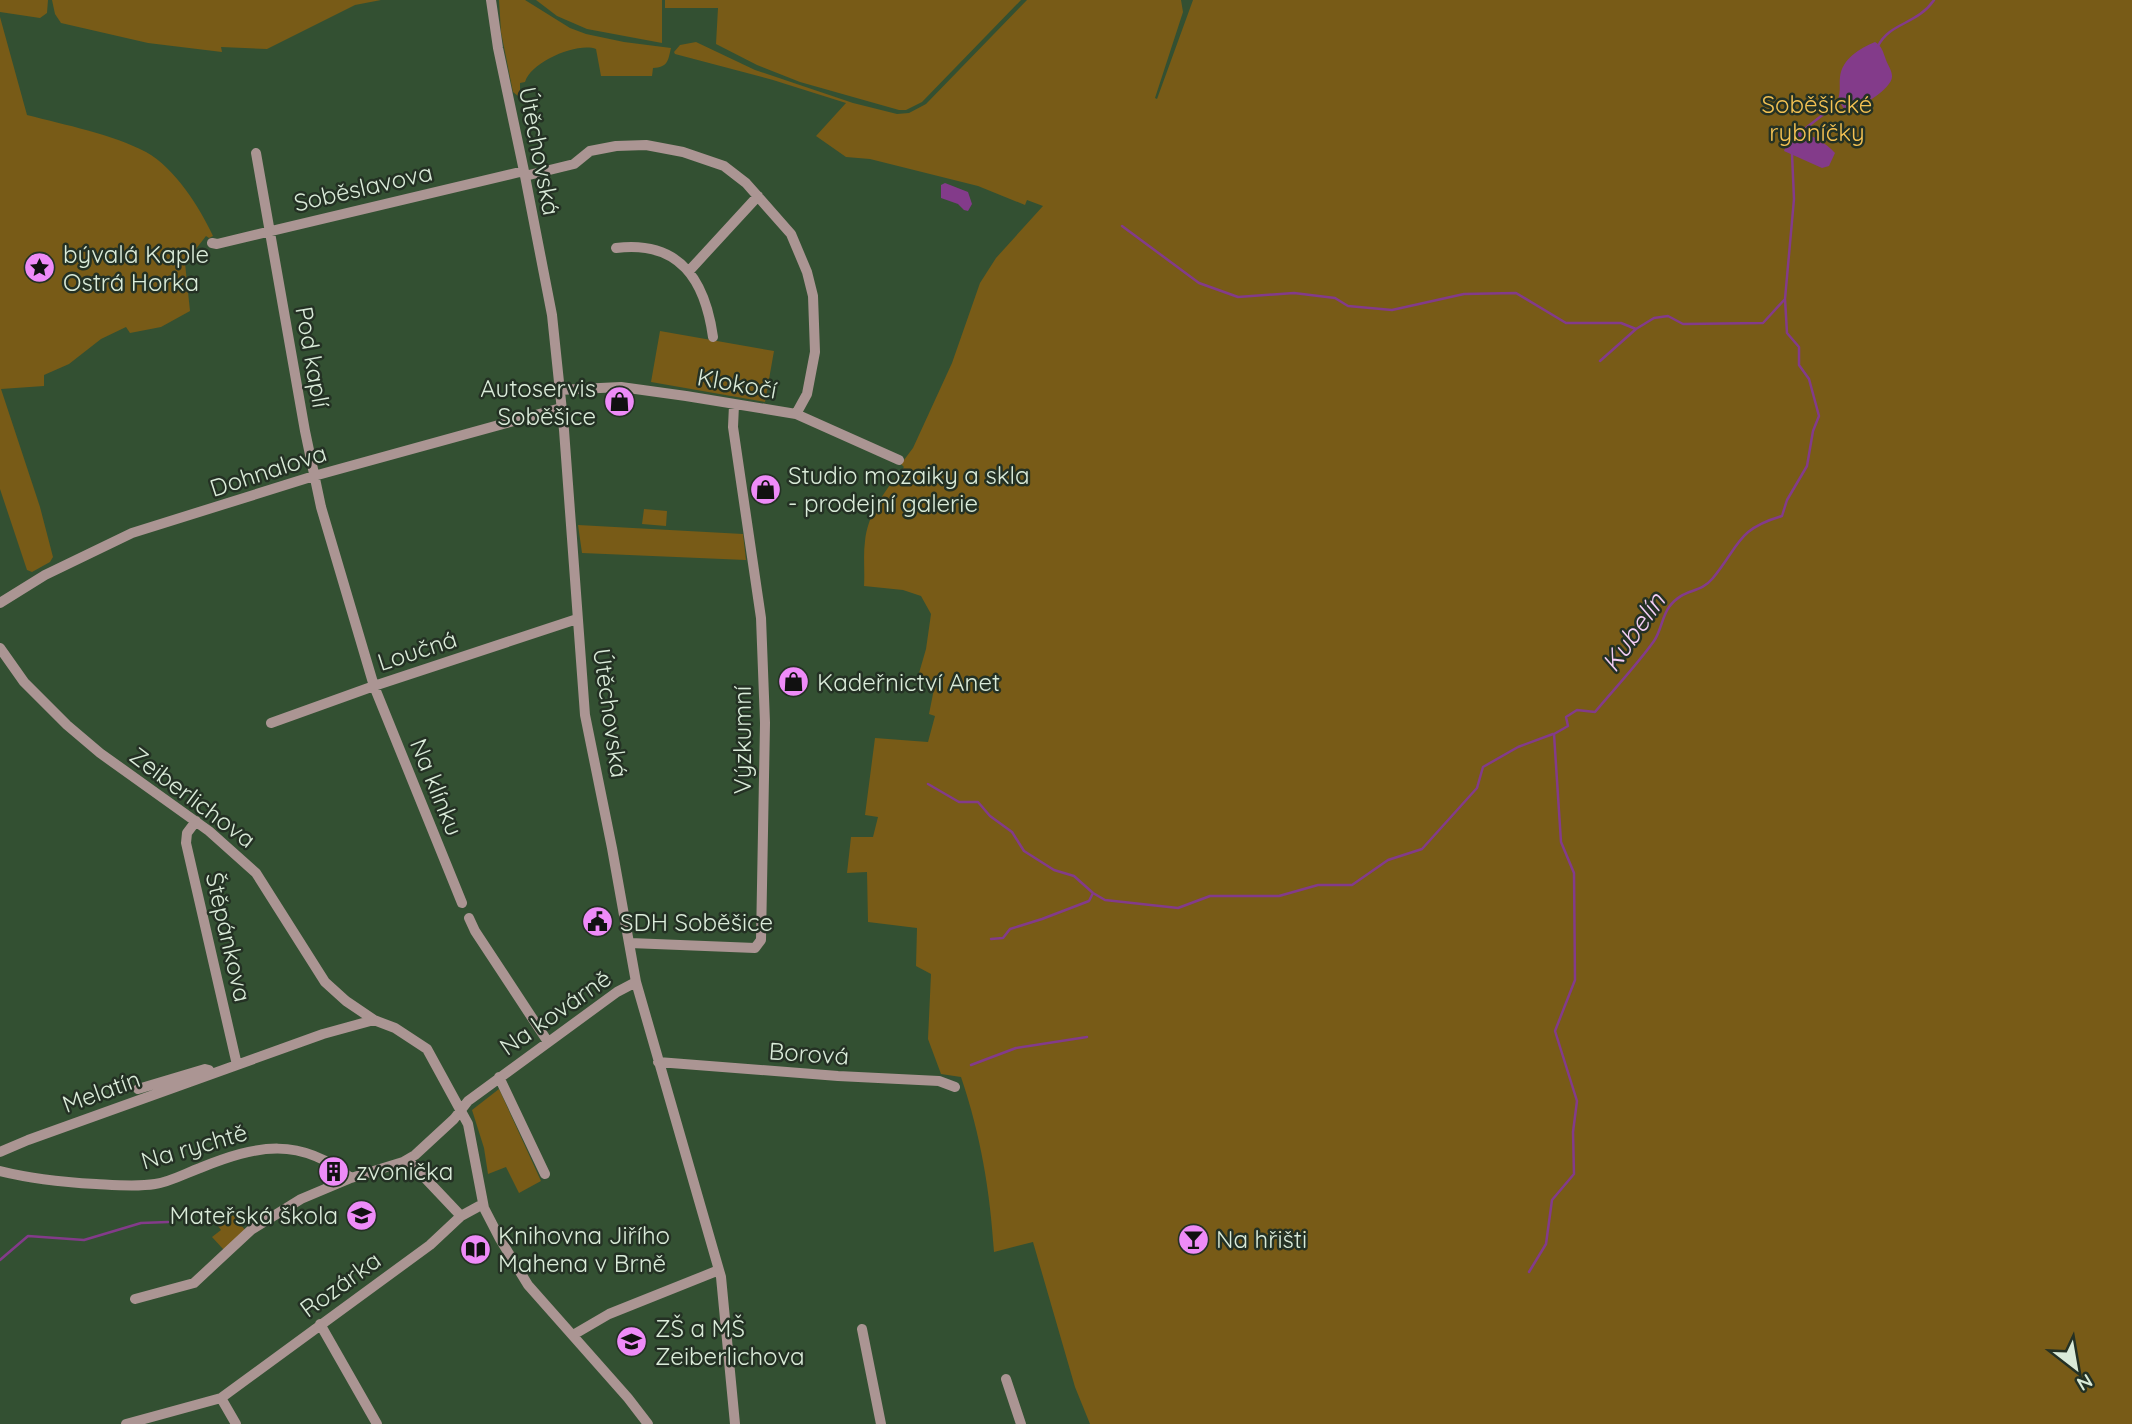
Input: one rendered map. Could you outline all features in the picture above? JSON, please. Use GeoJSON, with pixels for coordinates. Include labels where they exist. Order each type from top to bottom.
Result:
{"type":"FeatureCollection","features":[{"type":"Feature","properties":{"kind":"street","name":"Útěchovská"},"geometry":{"type":"LineString","coordinates":[[491,0],[498,48],[552,315],[585,715],[636,982],[719,1270],[735,1424]]}},
{"type":"Feature","properties":{"kind":"street","name":"Soběslavova"},"geometry":{"type":"LineString","coordinates":[[212,243],[574,164],[590,151],[616,146],[646,145],[683,152],[724,166],[758,195],[791,234],[807,272],[813,296],[815,352],[807,394],[796,414]]}},
{"type":"Feature","properties":{"kind":"street","name":"Pod kaplí"},"geometry":{"type":"LineString","coordinates":[[256,153],[314,476],[346,596],[374,686]]}},
{"type":"Feature","properties":{"kind":"street"},"geometry":{"type":"LineString","coordinates":[[690,271],[758,195]]}},
{"type":"Feature","properties":{"kind":"street"},"geometry":{"type":"LineString","coordinates":[[616,248],[645,247],[658,250],[690,271],[705,300],[713,337]]}},
{"type":"Feature","properties":{"kind":"street","name":"Klokočí"},"geometry":{"type":"LineString","coordinates":[[558,390],[621,387],[796,414],[899,460]]}},
{"type":"Feature","properties":{"kind":"street","name":"Výzkumní"},"geometry":{"type":"LineString","coordinates":[[630,943],[755,948],[761,940],[765,723],[761,618],[733,427],[734,405]]}},
{"type":"Feature","properties":{"kind":"street","name":"Dohnalova"},"geometry":{"type":"LineString","coordinates":[[0,603],[45,575],[132,533],[314,476],[561,408]]}},
{"type":"Feature","properties":{"kind":"street","name":"Loučná"},"geometry":{"type":"LineString","coordinates":[[271,723],[577,619]]}},
{"type":"Feature","properties":{"kind":"street","name":"Zeiberlichova"},"geometry":{"type":"LineString","coordinates":[[0,648],[30,689],[67,725],[100,753],[229,847],[256,873],[325,982],[346,1001],[374,1020],[395,1028],[426,1049],[462,1110],[471,1131],[483,1204],[490,1222],[528,1284],[648,1424]]}},
{"type":"Feature","properties":{"kind":"street","name":"Na klínku"},"geometry":{"type":"LineString","coordinates":[[374,686],[462,903]]}},
{"type":"Feature","properties":{"kind":"street","name":"Štěpánkova"},"geometry":{"type":"LineString","coordinates":[[195,821],[187,833],[186,843],[237,1065]]}},
{"type":"Feature","properties":{"kind":"street"},"geometry":{"type":"LineString","coordinates":[[469,918],[475,932],[548,1042]]}},
{"type":"Feature","properties":{"kind":"street","name":"Na kovárně"},"geometry":{"type":"LineString","coordinates":[[408,1160],[423,1149],[468,1101],[617,992],[636,982]]}},
{"type":"Feature","properties":{"kind":"street","name":"Melatín"},"geometry":{"type":"LineString","coordinates":[[0,1152],[323,1034],[374,1020]]}},
{"type":"Feature","properties":{"kind":"street","name":"Borová"},"geometry":{"type":"LineString","coordinates":[[658,1062],[939,1081],[955,1087]]}},
{"type":"Feature","properties":{"kind":"street","name":"Melatín"},"geometry":{"type":"LineString","coordinates":[[138,1089],[205,1069],[218,1072]]}},
{"type":"Feature","properties":{"kind":"street","name":"Na kovárně"},"geometry":{"type":"LineString","coordinates":[[499,1077],[545,1174]]}},
{"type":"Feature","properties":{"kind":"street","name":"Na rychtě"},"geometry":{"type":"LineString","coordinates":[[0,1171],[34,1180],[152,1185],[241,1153],[274,1147],[335,1164],[351,1178]]}},
{"type":"Feature","properties":{"kind":"street"},"geometry":{"type":"LineString","coordinates":[[135,1299],[194,1283],[251,1230],[271,1215],[301,1199],[351,1178],[408,1160],[461,1216]]}},
{"type":"Feature","properties":{"kind":"street","name":"Rozárka"},"geometry":{"type":"LineString","coordinates":[[126,1424],[221,1398],[430,1245],[461,1216],[483,1204]]}},
{"type":"Feature","properties":{"kind":"street"},"geometry":{"type":"LineString","coordinates":[[573,1335],[609,1314],[719,1270]]}},
{"type":"Feature","properties":{"kind":"street"},"geometry":{"type":"LineString","coordinates":[[320,1324],[377,1424]]}},
{"type":"Feature","properties":{"kind":"street"},"geometry":{"type":"LineString","coordinates":[[862,1329],[881,1424]]}},
{"type":"Feature","properties":{"kind":"street"},"geometry":{"type":"LineString","coordinates":[[1006,1379],[1021,1424]]}},
{"type":"Feature","properties":{"kind":"street"},"geometry":{"type":"LineString","coordinates":[[221,1398],[236,1424]]}},
{"type":"Feature","properties":{"kind":"green space"},"geometry":{"type":"Polygon","coordinates":[[[0,0],[48,0],[47,13],[40,18],[0,12],[0,0]]]}},
{"type":"Feature","properties":{"kind":"green space"},"geometry":{"type":"Polygon","coordinates":[[[52,0],[381,0],[355,5],[267,49],[221,47],[222,52],[148,43],[61,23],[55,14],[52,0]]]}},
{"type":"Feature","properties":{"kind":"green space"},"geometry":{"type":"Polygon","coordinates":[[[499,0],[525,0],[570,28],[586,34],[671,48],[668,60],[664,65],[653,68],[652,76],[601,76],[596,49],[578,48],[556,55],[536,67],[525,82],[520,83],[518,96],[513,92],[501,32],[499,0]]]}},
{"type":"Feature","properties":{"kind":"green space"},"geometry":{"type":"Polygon","coordinates":[[[536,0],[662,0],[662,43],[587,29],[557,16],[536,0]]]}},
{"type":"Feature","properties":{"kind":"green space"},"geometry":{"type":"Polygon","coordinates":[[[665,0],[1021,0],[922,102],[906,110],[899,110],[800,82],[757,65],[716,44],[718,8],[665,8],[665,0]]]}},
{"type":"Feature","properties":{"kind":"green space","name":"Soběšické rybníčky"},"geometry":{"type":"Polygon","coordinates":[[[1027,0],[1181,0],[1183,12],[1155,98],[1157,99],[1193,0],[2132,0],[2132,1424],[1090,1424],[1075,1387],[1033,1242],[994,1252],[984,1164],[968,1099],[961,1077],[941,1074],[928,1039],[931,974],[916,966],[917,928],[868,922],[867,872],[847,873],[851,837],[873,837],[878,817],[865,815],[875,738],[928,742],[935,716],[929,714],[935,684],[917,680],[926,649],[931,614],[921,596],[903,590],[864,586],[867,530],[879,501],[904,467],[901,464],[913,448],[952,363],[980,283],[996,258],[1043,206],[1027,200],[1025,205],[978,186],[870,159],[846,157],[816,136],[846,103],[674,52],[680,45],[696,42],[755,70],[853,103],[897,114],[909,113],[926,104],[1027,0]]]}},
{"type":"Feature","properties":{"kind":"green space"},"geometry":{"type":"Polygon","coordinates":[[[0,17],[27,115],[103,135],[133,146],[157,159],[177,178],[194,201],[213,236],[206,236],[185,263],[190,311],[161,327],[130,333],[126,327],[101,339],[69,364],[44,375],[44,386],[1,389],[40,507],[53,557],[50,562],[32,572],[27,570],[0,489],[0,17]]]}},
{"type":"Feature","properties":{"kind":"green space"},"geometry":{"type":"Polygon","coordinates":[[[660,331],[774,351],[765,402],[651,382],[660,331]]]}},
{"type":"Feature","properties":{"kind":"green space"},"geometry":{"type":"Polygon","coordinates":[[[644,509],[667,511],[666,526],[642,524],[644,509]]]}},
{"type":"Feature","properties":{"kind":"green space"},"geometry":{"type":"Polygon","coordinates":[[[578,525],[743,534],[746,560],[582,553],[578,525]]]}},
{"type":"Feature","properties":{"kind":"green space"},"geometry":{"type":"Polygon","coordinates":[[[499,1089],[541,1181],[519,1193],[506,1167],[488,1174],[484,1148],[472,1110],[499,1089]]]}},
{"type":"Feature","properties":{"kind":"green space"},"geometry":{"type":"Polygon","coordinates":[[[224,1214],[234,1216],[245,1230],[224,1250],[212,1237],[221,1230],[215,1222],[224,1214]]]}},
{"type":"Feature","properties":{"kind":"shaded area"},"geometry":{"type":"Polygon","coordinates":[[[1875,42],[1882,50],[1891,70],[1891,81],[1872,98],[1856,107],[1844,109],[1838,99],[1841,71],[1853,55],[1875,42]]]}},
{"type":"Feature","properties":{"kind":"shaded area"},"geometry":{"type":"Polygon","coordinates":[[[1798,132],[1818,140],[1835,153],[1829,166],[1822,168],[1784,151],[1790,135],[1798,132]]]}},
{"type":"Feature","properties":{"kind":"shaded area"},"geometry":{"type":"Polygon","coordinates":[[[945,183],[968,192],[972,204],[968,211],[941,198],[941,185],[945,183]]]}},
{"type":"Feature","properties":{"kind":"waterway","name":"Kubelín"},"geometry":{"type":"LineString","coordinates":[[1878,46],[1889,32],[1920,14],[1934,0]]}},
{"type":"Feature","properties":{"kind":"waterway","name":"Kubelín"},"geometry":{"type":"LineString","coordinates":[[1797,135],[1839,102]]}},
{"type":"Feature","properties":{"kind":"waterway","name":"Kubelín"},"geometry":{"type":"LineString","coordinates":[[1529,1272],[1546,1244],[1552,1200],[1574,1174],[1573,1132],[1577,1101],[1555,1031],[1575,980],[1574,873],[1561,842],[1554,734],[1568,726],[1566,717],[1577,710],[1595,712],[1654,641],[1669,607],[1680,596],[1708,583],[1748,533],[1767,521],[1782,516],[1787,500],[1807,466],[1813,431],[1819,416],[1809,379],[1799,365],[1799,347],[1787,333],[1785,299],[1794,199],[1792,154]]}},
{"type":"Feature","properties":{"kind":"waterway"},"geometry":{"type":"LineString","coordinates":[[1122,226],[1199,283],[1238,297],[1294,293],[1335,298],[1348,306],[1392,310],[1464,294],[1516,293],[1566,323],[1621,323],[1636,329],[1654,318],[1668,316],[1683,324],[1763,323],[1785,299]]}},
{"type":"Feature","properties":{"kind":"waterway"},"geometry":{"type":"LineString","coordinates":[[1600,361],[1636,329]]}},
{"type":"Feature","properties":{"kind":"waterway"},"geometry":{"type":"LineString","coordinates":[[928,784],[959,802],[978,802],[990,816],[1012,832],[1024,851],[1054,870],[1074,876],[1105,900],[1178,908],[1210,896],[1279,896],[1318,885],[1352,885],[1388,860],[1422,849],[1477,788],[1483,767],[1518,747],[1553,734]]}},
{"type":"Feature","properties":{"kind":"waterway"},"geometry":{"type":"LineString","coordinates":[[991,939],[1003,938],[1010,929],[1089,901],[1093,893]]}},
{"type":"Feature","properties":{"kind":"waterway"},"geometry":{"type":"LineString","coordinates":[[971,1065],[1016,1048],[1087,1037]]}},
{"type":"Feature","properties":{"kind":"waterway"},"geometry":{"type":"LineString","coordinates":[[0,1260],[28,1236],[84,1240],[141,1223],[168,1222]]}},
{"type":"Feature","properties":{"kind":"place","name":"bývalá Kaple Ostrá Horka"},"geometry":{"type":"Point","coordinates":[40,268]}},
{"type":"Feature","properties":{"kind":"place","name":"Autoservis Soběšice"},"geometry":{"type":"Point","coordinates":[619,402]}},
{"type":"Feature","properties":{"kind":"place","name":"Studio mozaiky a skla - prodejní galerie"},"geometry":{"type":"Point","coordinates":[765,489]}},
{"type":"Feature","properties":{"kind":"place","name":"Kadeřnictví Anet"},"geometry":{"type":"Point","coordinates":[794,682]}},
{"type":"Feature","properties":{"kind":"place","name":"SDH Soběšice"},"geometry":{"type":"Point","coordinates":[597,922]}},
{"type":"Feature","properties":{"kind":"place","name":"zvonička"},"geometry":{"type":"Point","coordinates":[333,1171]}},
{"type":"Feature","properties":{"kind":"place","name":"Mateřská škola"},"geometry":{"type":"Point","coordinates":[361,1215]}},
{"type":"Feature","properties":{"kind":"place","name":"Na hřišti"},"geometry":{"type":"Point","coordinates":[1193,1239]}},
{"type":"Feature","properties":{"kind":"place","name":"Knihovna Jiřího Mahena v Brně"},"geometry":{"type":"Point","coordinates":[475,1249]}},
{"type":"Feature","properties":{"kind":"place","name":"ZŠ a MŠ Zeiberlichova"},"geometry":{"type":"Point","coordinates":[632,1342]}}]}
